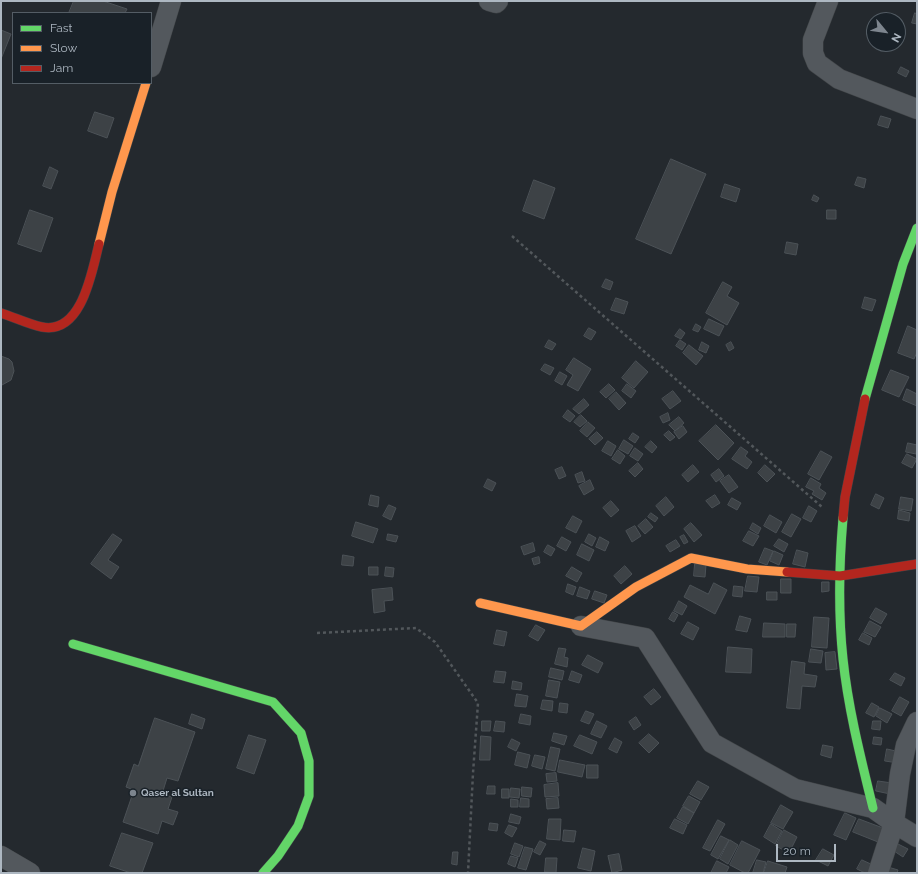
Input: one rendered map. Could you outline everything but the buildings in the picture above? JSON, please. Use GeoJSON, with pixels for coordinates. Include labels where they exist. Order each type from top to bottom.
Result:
{"type":"FeatureCollection","features":[{"type":"Feature","properties":{"kind":"street"},"geometry":{"type":"LineString","coordinates":[[152,64],[171,1]]}},
{"type":"Feature","properties":{"kind":"street"},"geometry":{"type":"LineString","coordinates":[[489,1],[496,3],[498,1]]}},
{"type":"Feature","properties":{"kind":"street"},"geometry":{"type":"LineString","coordinates":[[828,1],[813,40],[813,53],[817,63],[839,79],[917,109]]}},
{"type":"Feature","properties":{"kind":"street"},"geometry":{"type":"LineString","coordinates":[[1,313],[43,327],[59,326],[74,314],[86,293],[112,192],[146,84]]}},
{"type":"Feature","properties":{"kind":"street"},"geometry":{"type":"LineString","coordinates":[[873,808],[857,741],[843,659],[840,611],[842,524],[845,497],[862,410],[903,264],[917,228]]}},
{"type":"Feature","properties":{"kind":"street"},"geometry":{"type":"LineString","coordinates":[[581,626],[636,587],[691,558],[747,569],[840,576],[917,564]]}},
{"type":"Feature","properties":{"kind":"street"},"geometry":{"type":"LineString","coordinates":[[480,603],[581,626],[645,638],[712,743],[795,789],[873,808],[917,837]]}},
{"type":"Feature","properties":{"kind":"street"},"geometry":{"type":"LineString","coordinates":[[73,644],[273,702],[301,733],[309,761],[309,796],[298,826],[278,856],[263,873]]}},
{"type":"Feature","properties":{"kind":"street"},"geometry":{"type":"LineString","coordinates":[[878,873],[894,823],[900,774],[906,745],[917,722]]}},
{"type":"Feature","properties":{"kind":"street"},"geometry":{"type":"LineString","coordinates":[[1,856],[30,873]]}},
{"type":"Feature","properties":{"kind":"path"},"geometry":{"type":"LineString","coordinates":[[512,236],[842,524]]}},
{"type":"Feature","properties":{"kind":"path"},"geometry":{"type":"LineString","coordinates":[[317,633],[416,628],[435,642],[478,703],[468,873]]}},
{"type":"Feature","properties":{"kind":"traffic: fast"},"geometry":{"type":"LineString","coordinates":[[865,399],[903,264],[917,228]]}},
{"type":"Feature","properties":{"kind":"traffic: fast"},"geometry":{"type":"LineString","coordinates":[[843,518],[840,588],[840,624],[843,659],[852,715],[873,808]]}},
{"type":"Feature","properties":{"kind":"traffic: fast"},"geometry":{"type":"LineString","coordinates":[[73,644],[273,702],[301,733],[309,761],[309,796],[298,826],[278,856],[263,873]]}},
{"type":"Feature","properties":{"kind":"traffic: slow"},"geometry":{"type":"LineString","coordinates":[[99,244],[112,192],[146,84]]}},
{"type":"Feature","properties":{"kind":"traffic: slow"},"geometry":{"type":"LineString","coordinates":[[480,603],[581,626],[636,587],[691,558],[747,569],[787,572]]}},
{"type":"Feature","properties":{"kind":"traffic: jam"},"geometry":{"type":"LineString","coordinates":[[1,313],[42,327],[56,327],[67,321],[76,311],[83,299],[93,269],[99,244]]}},
{"type":"Feature","properties":{"kind":"traffic: jam"},"geometry":{"type":"LineString","coordinates":[[843,518],[845,497],[865,399]]}},
{"type":"Feature","properties":{"kind":"traffic: jam"},"geometry":{"type":"LineString","coordinates":[[787,572],[840,576],[917,564]]}},
{"type":"Feature","properties":{"kind":"place","name":"Qaser al Sultan"},"geometry":{"type":"Point","coordinates":[133,793]}}]}
